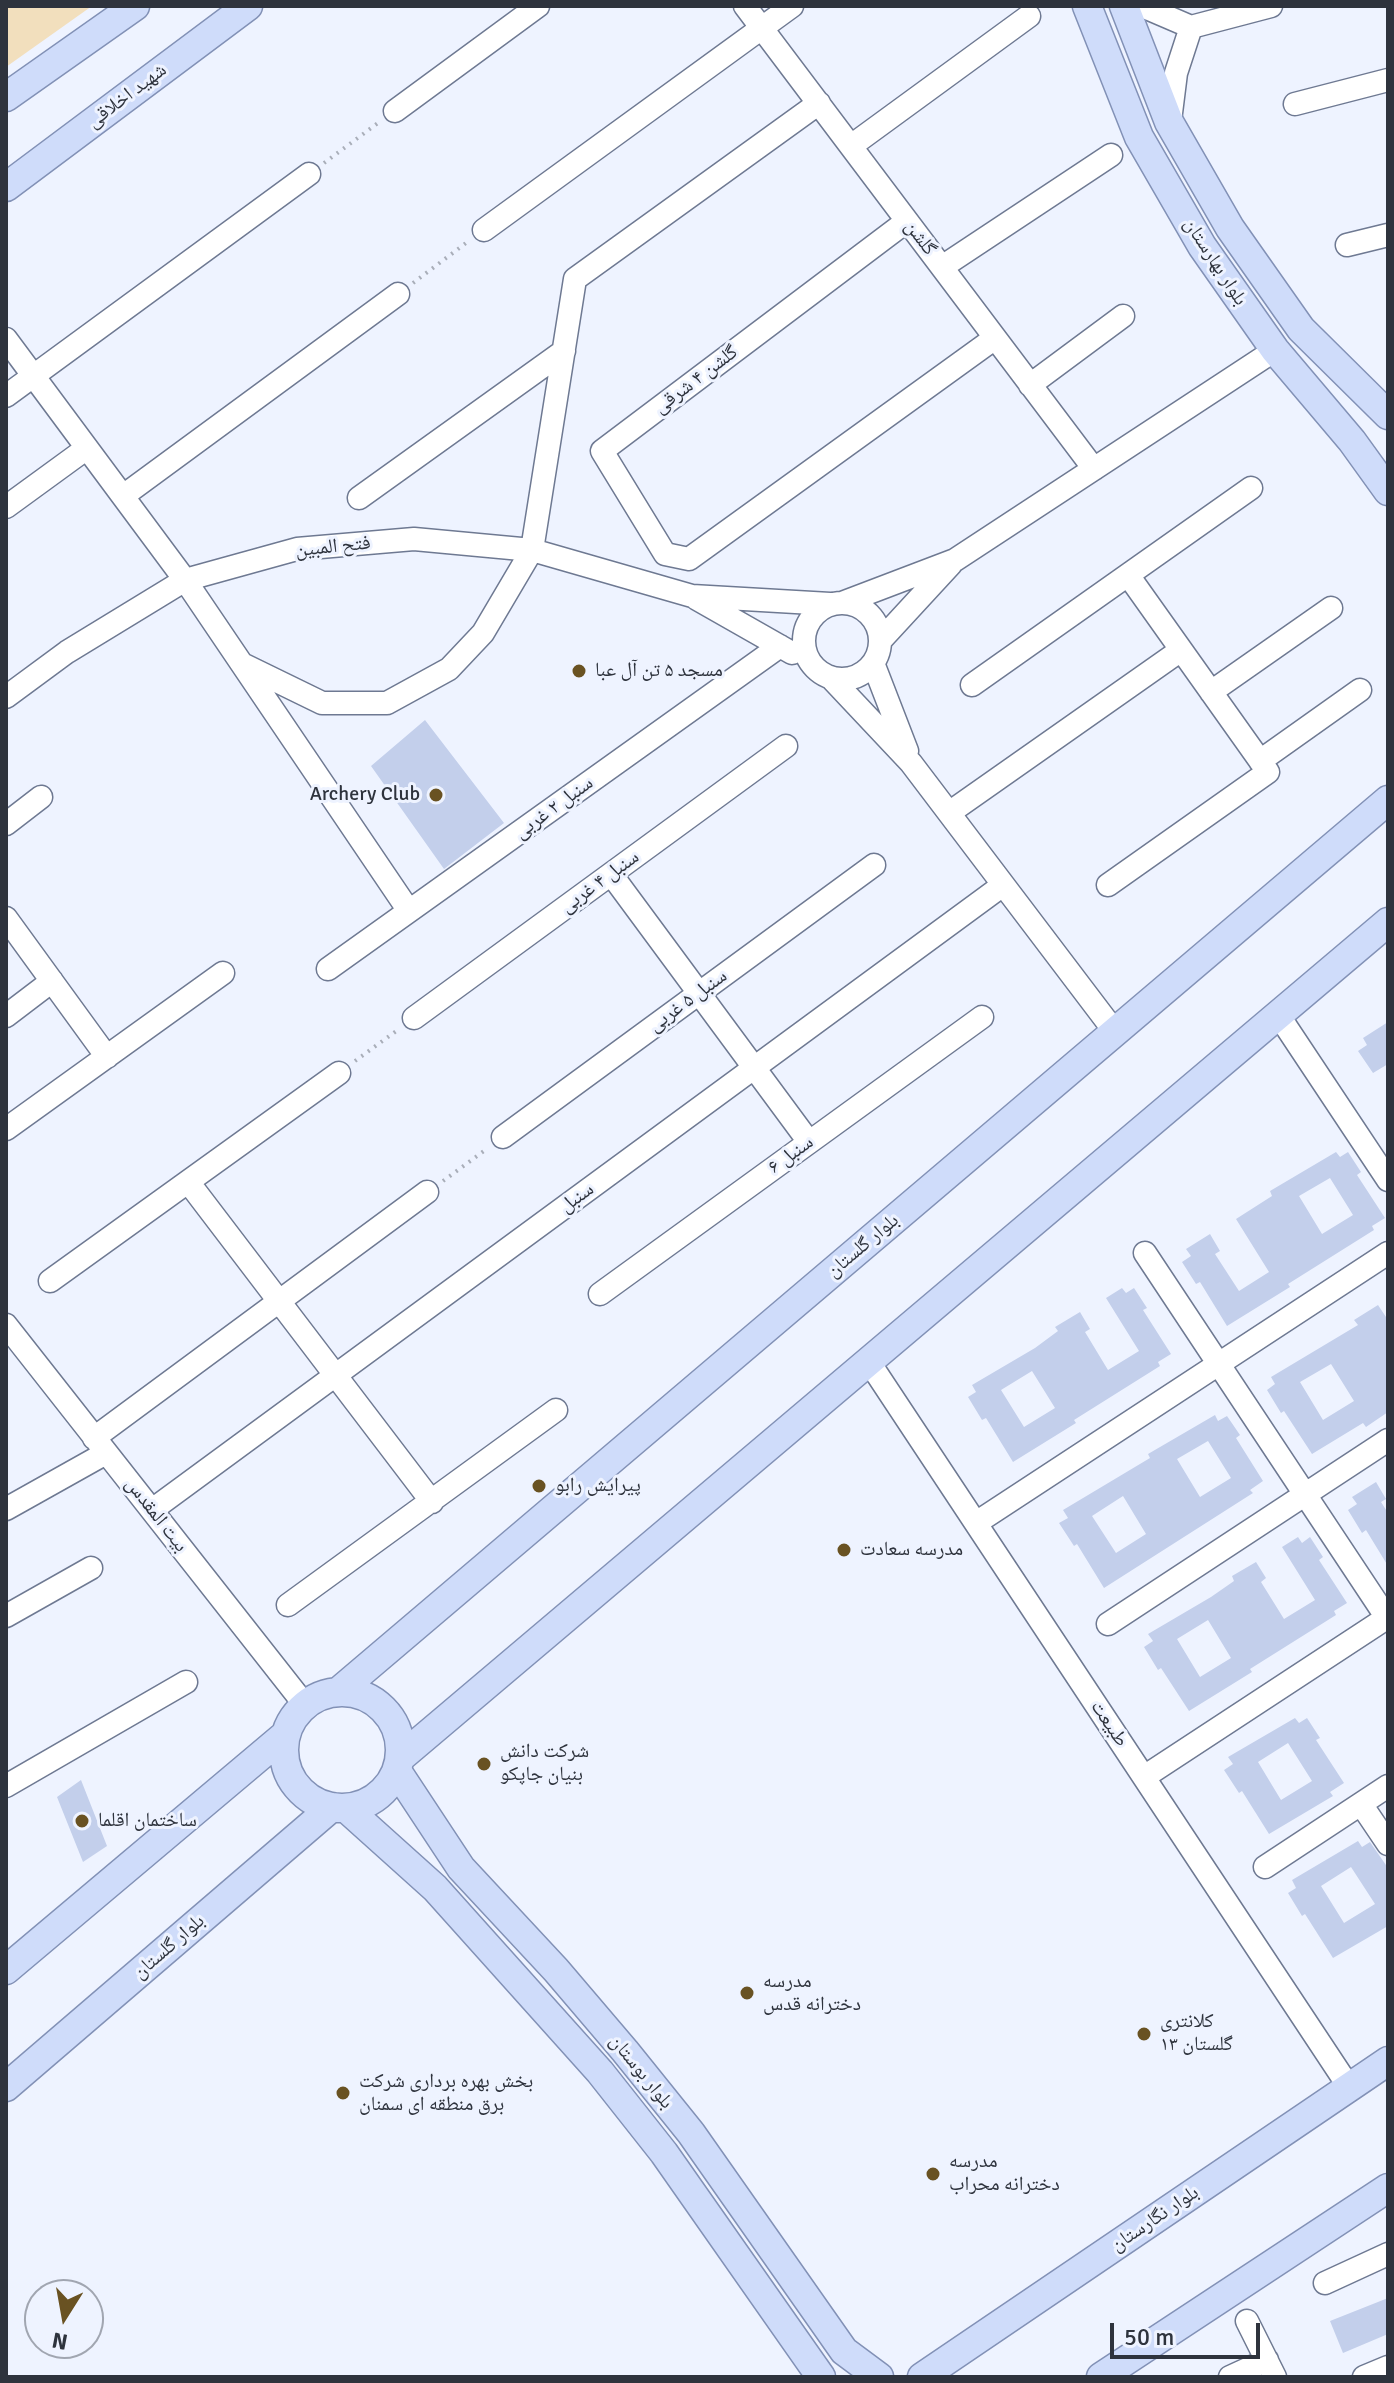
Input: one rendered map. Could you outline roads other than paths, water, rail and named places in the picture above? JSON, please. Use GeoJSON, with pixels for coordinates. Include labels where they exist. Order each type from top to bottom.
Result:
{"type":"FeatureCollection","features":[{"type":"Feature","properties":{"kind":"main road"},"geometry":{"type":"LineString","coordinates":[[6,97],[135,6]]}},
{"type":"Feature","properties":{"kind":"main road","name":"شهید اخلاقی"},"geometry":{"type":"LineString","coordinates":[[6,187],[217,18],[248,6]]}},
{"type":"Feature","properties":{"kind":"main road","name":"بلوار بهارستان"},"geometry":{"type":"LineString","coordinates":[[1087,6],[1139,137],[1202,246],[1275,350],[1352,441],[1388,491]]}},
{"type":"Feature","properties":{"kind":"main road","name":"بلوار بهارستان"},"geometry":{"type":"LineString","coordinates":[[1124,6],[1169,122],[1230,228],[1301,329],[1388,415]]}},
{"type":"Feature","properties":{"kind":"main road","name":"بلوار گلستان"},"geometry":{"type":"LineString","coordinates":[[338,1692],[1388,800]]}},
{"type":"Feature","properties":{"kind":"main road"},"geometry":{"type":"LineString","coordinates":[[398,1765],[1388,922]]}},
{"type":"Feature","properties":{"kind":"main road"},"geometry":{"type":"LineString","coordinates":[[6,1970],[285,1735],[305,1705],[321,1696],[338,1692],[359,1694],[377,1703],[391,1718],[399,1738],[398,1765],[389,1786],[377,1797],[362,1805],[339,1808],[314,1801],[299,1789],[286,1764],[285,1735]]}},
{"type":"Feature","properties":{"kind":"main road","name":"بلوار بوستان"},"geometry":{"type":"LineString","coordinates":[[398,1765],[461,1868],[586,2005],[691,2133],[844,2351],[879,2377]]}},
{"type":"Feature","properties":{"kind":"main road","name":"بلوار گلستان"},"geometry":{"type":"LineString","coordinates":[[6,2087],[339,1808]]}},
{"type":"Feature","properties":{"kind":"main road","name":"بلوار بوستان"},"geometry":{"type":"LineString","coordinates":[[339,1808],[435,1888],[600,2072],[664,2153],[821,2377]]}},
{"type":"Feature","properties":{"kind":"main road","name":"بلوار نگارستان"},"geometry":{"type":"LineString","coordinates":[[922,2377],[1388,2061]]}},
{"type":"Feature","properties":{"kind":"main road"},"geometry":{"type":"LineString","coordinates":[[1101,2377],[1388,2188]]}},
{"type":"Feature","properties":{"kind":"street"},"geometry":{"type":"LineString","coordinates":[[395,111],[538,6]]}},
{"type":"Feature","properties":{"kind":"street","name":"گلشن"},"geometry":{"type":"LineString","coordinates":[[745,6],[1094,469]]}},
{"type":"Feature","properties":{"kind":"street"},"geometry":{"type":"LineString","coordinates":[[484,230],[792,6]]}},
{"type":"Feature","properties":{"kind":"street"},"geometry":{"type":"LineString","coordinates":[[1142,6],[1191,27],[1271,6]]}},
{"type":"Feature","properties":{"kind":"street"},"geometry":{"type":"LineString","coordinates":[[851,146],[1029,16]]}},
{"type":"Feature","properties":{"kind":"street"},"geometry":{"type":"LineString","coordinates":[[1169,122],[1176,73],[1191,27]]}},
{"type":"Feature","properties":{"kind":"street"},"geometry":{"type":"LineString","coordinates":[[1295,104],[1388,80]]}},
{"type":"Feature","properties":{"kind":"street"},"geometry":{"type":"LineString","coordinates":[[242,664],[322,703],[387,703],[449,669],[483,633],[532,550],[575,279],[819,103]]}},
{"type":"Feature","properties":{"kind":"street"},"geometry":{"type":"LineString","coordinates":[[942,267],[1111,155]]}},
{"type":"Feature","properties":{"kind":"street"},"geometry":{"type":"LineString","coordinates":[[6,396],[309,174]]}},
{"type":"Feature","properties":{"kind":"street","name":"گلشن ۴ شرقی"},"geometry":{"type":"LineString","coordinates":[[907,221],[602,451],[665,554],[689,559],[995,338]]}},
{"type":"Feature","properties":{"kind":"street"},"geometry":{"type":"LineString","coordinates":[[1347,245],[1388,235]]}},
{"type":"Feature","properties":{"kind":"street"},"geometry":{"type":"LineString","coordinates":[[123,496],[398,294]]}},
{"type":"Feature","properties":{"kind":"street"},"geometry":{"type":"LineString","coordinates":[[1030,385],[1123,316]]}},
{"type":"Feature","properties":{"kind":"street"},"geometry":{"type":"LineString","coordinates":[[6,339],[185,580],[409,911]]}},
{"type":"Feature","properties":{"kind":"street"},"geometry":{"type":"LineString","coordinates":[[811,663],[805,653],[805,629],[811,618],[836,604],[955,560],[1275,350]]}},
{"type":"Feature","properties":{"kind":"street"},"geometry":{"type":"LineString","coordinates":[[359,498],[564,351]]}},
{"type":"Feature","properties":{"kind":"street"},"geometry":{"type":"LineString","coordinates":[[6,507],[87,448]]}},
{"type":"Feature","properties":{"kind":"street"},"geometry":{"type":"LineString","coordinates":[[972,685],[1251,488]]}},
{"type":"Feature","properties":{"kind":"street","name":"فتح المبین"},"geometry":{"type":"LineString","coordinates":[[6,697],[67,652],[185,580],[297,549],[414,539],[532,550],[692,596]]}},
{"type":"Feature","properties":{"kind":"street"},"geometry":{"type":"LineString","coordinates":[[880,641],[955,560]]}},
{"type":"Feature","properties":{"kind":"street"},"geometry":{"type":"LineString","coordinates":[[1128,575],[1264,767]]}},
{"type":"Feature","properties":{"kind":"street"},"geometry":{"type":"LineString","coordinates":[[692,596],[854,604],[873,618],[880,641],[879,653],[873,663],[854,677],[830,677]]}},
{"type":"Feature","properties":{"kind":"street"},"geometry":{"type":"LineString","coordinates":[[692,596],[811,663],[830,677],[911,763],[1115,1032]]}},
{"type":"Feature","properties":{"kind":"street"},"geometry":{"type":"LineString","coordinates":[[1211,692],[1331,608]]}},
{"type":"Feature","properties":{"kind":"street","name":"سنبل ۲ غربی"},"geometry":{"type":"LineString","coordinates":[[328,969],[780,646]]}},
{"type":"Feature","properties":{"kind":"street"},"geometry":{"type":"LineString","coordinates":[[949,813],[1181,650]]}},
{"type":"Feature","properties":{"kind":"street"},"geometry":{"type":"LineString","coordinates":[[873,663],[911,763]]}},
{"type":"Feature","properties":{"kind":"street"},"geometry":{"type":"LineString","coordinates":[[1108,885],[1360,690]]}},
{"type":"Feature","properties":{"kind":"street","name":"سنبل ۴ غربی"},"geometry":{"type":"LineString","coordinates":[[414,1018],[786,746]]}},
{"type":"Feature","properties":{"kind":"street"},"geometry":{"type":"LineString","coordinates":[[6,824],[41,797]]}},
{"type":"Feature","properties":{"kind":"street","name":"سنبل ۵ غربی"},"geometry":{"type":"LineString","coordinates":[[503,1137],[874,865]]}},
{"type":"Feature","properties":{"kind":"street"},"geometry":{"type":"LineString","coordinates":[[611,874],[809,1142]]}},
{"type":"Feature","properties":{"kind":"street","name":"سنبل"},"geometry":{"type":"LineString","coordinates":[[152,1510],[1003,885]]}},
{"type":"Feature","properties":{"kind":"street"},"geometry":{"type":"LineString","coordinates":[[6,918],[107,1057]]}},
{"type":"Feature","properties":{"kind":"street"},"geometry":{"type":"LineString","coordinates":[[6,1129],[223,973]]}},
{"type":"Feature","properties":{"kind":"street"},"geometry":{"type":"LineString","coordinates":[[6,1016],[52,981]]}},
{"type":"Feature","properties":{"kind":"street"},"geometry":{"type":"LineString","coordinates":[[1279,1016],[1385,1168]]}},
{"type":"Feature","properties":{"kind":"street","name":"سنبل ۶"},"geometry":{"type":"LineString","coordinates":[[600,1294],[982,1017]]}},
{"type":"Feature","properties":{"kind":"street"},"geometry":{"type":"LineString","coordinates":[[50,1281],[339,1073]]}},
{"type":"Feature","properties":{"kind":"street"},"geometry":{"type":"LineString","coordinates":[[189,1183],[432,1502]]}},
{"type":"Feature","properties":{"kind":"street"},"geometry":{"type":"LineString","coordinates":[[6,1509],[100,1445],[279,1301],[427,1192]]}},
{"type":"Feature","properties":{"kind":"street"},"geometry":{"type":"LineString","coordinates":[[1144,1777],[1388,1617],[1145,1253]]}},
{"type":"Feature","properties":{"kind":"street"},"geometry":{"type":"LineString","coordinates":[[976,1523],[1388,1253]]}},
{"type":"Feature","properties":{"kind":"street","name":"بیت المقدس"},"geometry":{"type":"LineString","coordinates":[[6,1325],[305,1705]]}},
{"type":"Feature","properties":{"kind":"street","name":"طبیعت"},"geometry":{"type":"LineString","coordinates":[[869,1362],[1349,2087]]}},
{"type":"Feature","properties":{"kind":"street"},"geometry":{"type":"LineString","coordinates":[[288,1605],[556,1410]]}},
{"type":"Feature","properties":{"kind":"street"},"geometry":{"type":"LineString","coordinates":[[1108,1624],[1388,1440]]}},
{"type":"Feature","properties":{"kind":"street"},"geometry":{"type":"LineString","coordinates":[[6,1616],[91,1568]]}},
{"type":"Feature","properties":{"kind":"street"},"geometry":{"type":"LineString","coordinates":[[6,1786],[186,1682]]}},
{"type":"Feature","properties":{"kind":"street"},"geometry":{"type":"LineString","coordinates":[[1265,1867],[1388,1786]]}},
{"type":"Feature","properties":{"kind":"street"},"geometry":{"type":"LineString","coordinates":[[1361,1804],[1388,1844]]}},
{"type":"Feature","properties":{"kind":"street"},"geometry":{"type":"LineString","coordinates":[[1325,2283],[1388,2254]]}},
{"type":"Feature","properties":{"kind":"street"},"geometry":{"type":"LineString","coordinates":[[1230,2377],[1271,2368],[1247,2321]]}},
{"type":"Feature","properties":{"kind":"street"},"geometry":{"type":"LineString","coordinates":[[1364,2377],[1388,2367]]}},
{"type":"Feature","properties":{"kind":"place","name":"مسجد ۵ تن آل عبا"},"geometry":{"type":"Point","coordinates":[579,671]}},
{"type":"Feature","properties":{"kind":"place","name":"Archery Club"},"geometry":{"type":"Point","coordinates":[436,795]}},
{"type":"Feature","properties":{"kind":"place","name":"پیرایش رابو"},"geometry":{"type":"Point","coordinates":[539,1486]}},
{"type":"Feature","properties":{"kind":"place","name":"مدرسه سعادت"},"geometry":{"type":"Point","coordinates":[844,1550]}},
{"type":"Feature","properties":{"kind":"place","name":"شرکت دانش بنیان جاپکو"},"geometry":{"type":"Point","coordinates":[484,1764]}},
{"type":"Feature","properties":{"kind":"place","name":"ساختمان اقلما"},"geometry":{"type":"Point","coordinates":[82,1821]}},
{"type":"Feature","properties":{"kind":"place","name":"مدرسه دخترانه قدس"},"geometry":{"type":"Point","coordinates":[747,1993]}},
{"type":"Feature","properties":{"kind":"place","name":"کلانتری ۱۳ گلستان"},"geometry":{"type":"Point","coordinates":[1144,2034]}},
{"type":"Feature","properties":{"kind":"place","name":"بخش بهره برداری شرکت برق منطقه ای سمنان"},"geometry":{"type":"Point","coordinates":[343,2093]}},
{"type":"Feature","properties":{"kind":"place","name":"مدرسه دخترانه محراب"},"geometry":{"type":"Point","coordinates":[933,2174]}}]}
